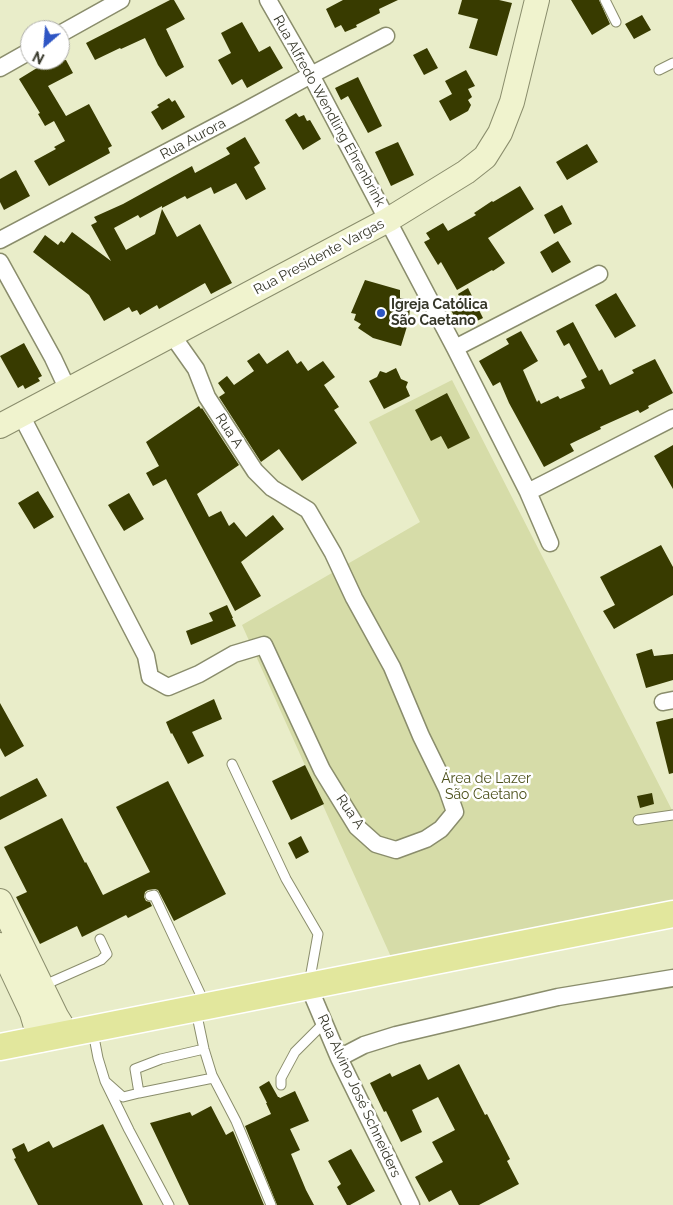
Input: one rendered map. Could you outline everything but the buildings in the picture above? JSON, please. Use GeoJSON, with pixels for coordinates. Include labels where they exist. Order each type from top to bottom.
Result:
{"type":"FeatureCollection","features":[{"type":"Feature","properties":{"kind":"main road","name":"Rua Presidente Vargas"},"geometry":{"type":"LineString","coordinates":[[0,426],[388,220],[466,172],[485,157],[500,133],[512,102],[537,0]]}},
{"type":"Feature","properties":{"kind":"main road"},"geometry":{"type":"LineString","coordinates":[[0,901],[32,990],[32,1013],[40,1040]]}},
{"type":"Feature","properties":{"kind":"main road"},"geometry":{"type":"LineString","coordinates":[[2,1049],[79,1031],[673,914]]}},
{"type":"Feature","properties":{"kind":"main road"},"geometry":{"type":"LineString","coordinates":[[0,945],[32,990],[56,1016],[79,1031]]}},
{"type":"Feature","properties":{"kind":"street"},"geometry":{"type":"LineString","coordinates":[[70,28],[121,0]]}},
{"type":"Feature","properties":{"kind":"street","name":"Rua Alfredo Wendling Ehrenbrink"},"geometry":{"type":"LineString","coordinates":[[268,0],[311,75],[455,348],[528,492],[550,543]]}},
{"type":"Feature","properties":{"kind":"street","name":"Rua Aurora"},"geometry":{"type":"LineString","coordinates":[[0,240],[386,36]]}},
{"type":"Feature","properties":{"kind":"street"},"geometry":{"type":"LineString","coordinates":[[0,68],[20,57]]}},
{"type":"Feature","properties":{"kind":"street"},"geometry":{"type":"LineString","coordinates":[[0,262],[53,358],[68,390]]}},
{"type":"Feature","properties":{"kind":"street"},"geometry":{"type":"LineString","coordinates":[[455,348],[599,274]]}},
{"type":"Feature","properties":{"kind":"street","name":"Rua A"},"geometry":{"type":"LineString","coordinates":[[21,415],[146,656],[150,677],[168,687],[199,674],[234,654],[264,645],[322,770],[357,827],[376,844],[396,850],[426,839],[441,829],[455,812],[447,789],[421,736],[392,667],[354,598],[333,553],[308,510],[272,488],[254,471],[207,398],[196,368],[172,335]]}},
{"type":"Feature","properties":{"kind":"street"},"geometry":{"type":"LineString","coordinates":[[528,492],[673,418]]}},
{"type":"Feature","properties":{"kind":"street"},"geometry":{"type":"LineString","coordinates":[[339,1058],[364,1045],[396,1035],[558,997],[673,978]]}},
{"type":"Feature","properties":{"kind":"street","name":"Rua Alvino José Schneiders"},"geometry":{"type":"LineString","coordinates":[[309,987],[339,1058],[411,1205]]}},
{"type":"Feature","properties":{"kind":"lane"},"geometry":{"type":"LineString","coordinates":[[605,0],[616,22]]}},
{"type":"Feature","properties":{"kind":"lane"},"geometry":{"type":"LineString","coordinates":[[659,70],[673,62]]}},
{"type":"Feature","properties":{"kind":"lane"},"geometry":{"type":"LineString","coordinates":[[232,764],[286,880],[318,934],[309,987]]}},
{"type":"Feature","properties":{"kind":"lane"},"geometry":{"type":"LineString","coordinates":[[638,820],[673,816]]}},
{"type":"Feature","properties":{"kind":"lane"},"geometry":{"type":"LineString","coordinates":[[150,896],[154,895],[201,1008],[204,1049],[213,1078],[236,1121],[271,1205]]}},
{"type":"Feature","properties":{"kind":"lane"},"geometry":{"type":"LineString","coordinates":[[32,990],[101,960],[107,954],[100,939]]}},
{"type":"Feature","properties":{"kind":"lane"},"geometry":{"type":"LineString","coordinates":[[280,1085],[281,1078],[295,1052],[324,1023]]}},
{"type":"Feature","properties":{"kind":"lane"},"geometry":{"type":"LineString","coordinates":[[79,1031],[98,1058],[105,1081],[169,1205]]}},
{"type":"Feature","properties":{"kind":"lane"},"geometry":{"type":"LineString","coordinates":[[139,1093],[135,1069],[161,1059],[204,1049]]}},
{"type":"Feature","properties":{"kind":"lane"},"geometry":{"type":"LineString","coordinates":[[105,1081],[123,1097],[213,1078]]}},
{"type":"Feature","properties":{"kind":"green space","name":"Área de Lazer São Caetano"},"geometry":{"type":"Polygon","coordinates":[[[452,380],[673,812],[673,914],[396,968],[242,625],[420,522],[369,422],[452,380]]]}},
{"type":"Feature","properties":{"kind":"place","name":"Igreja Católica São Caetano"},"geometry":{"type":"Point","coordinates":[381,313]}}]}
